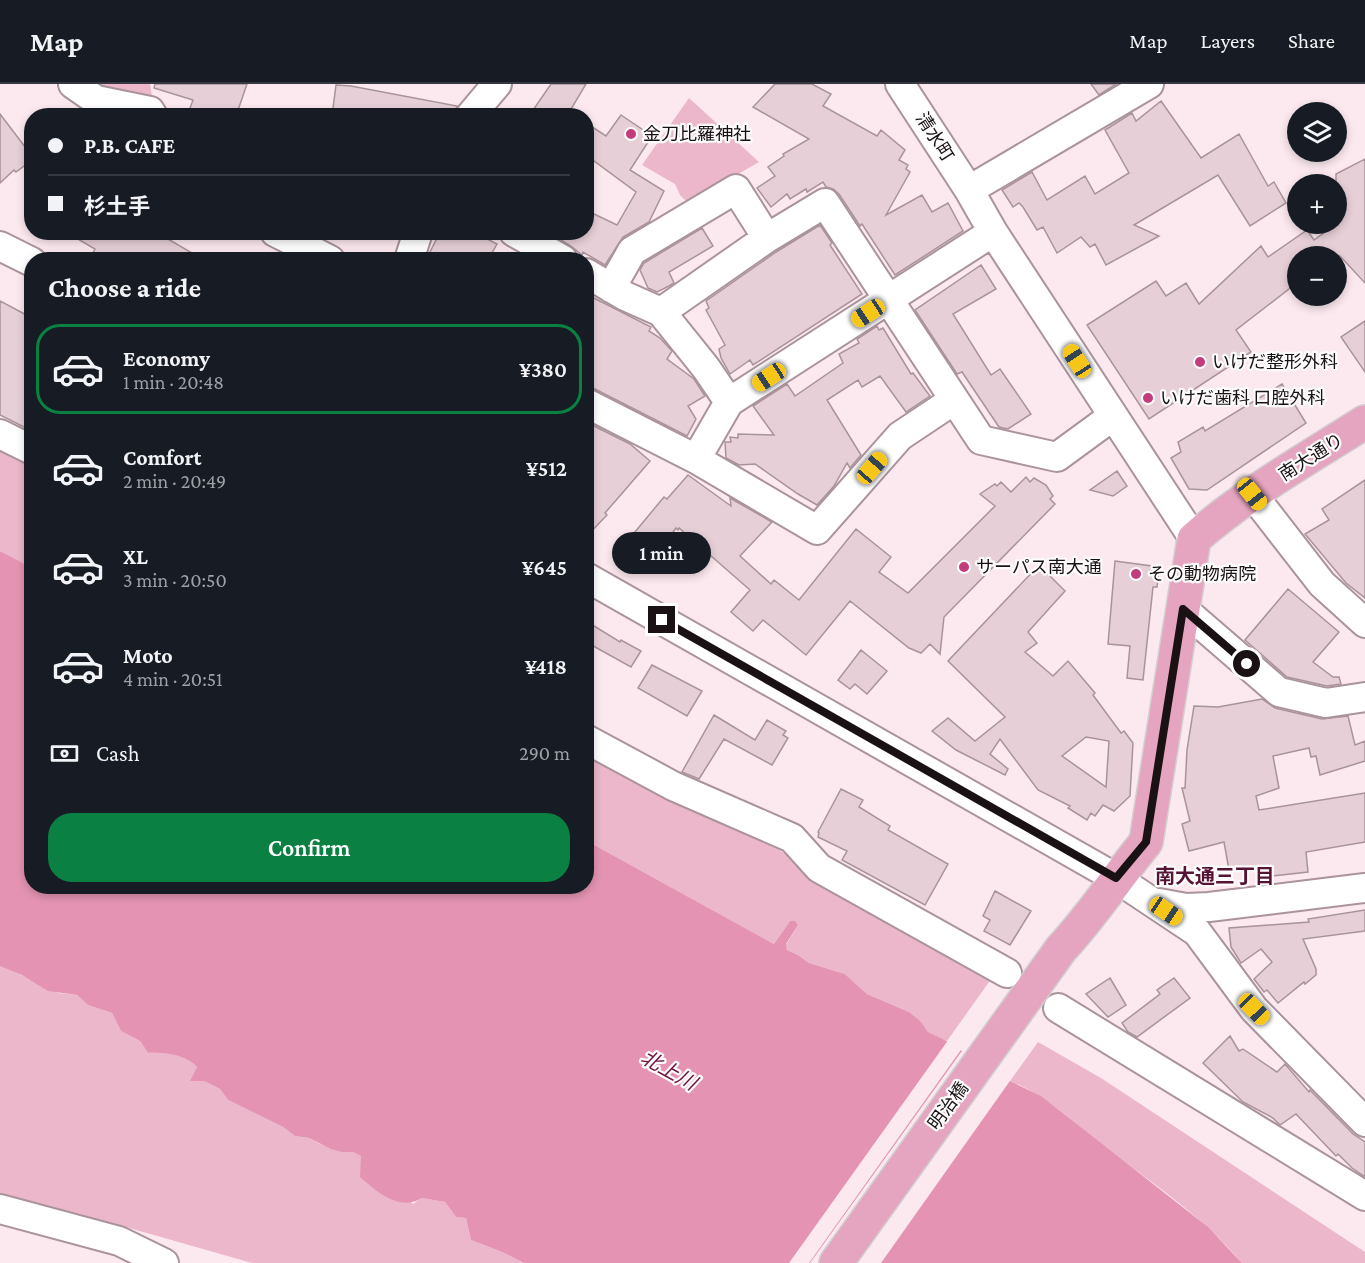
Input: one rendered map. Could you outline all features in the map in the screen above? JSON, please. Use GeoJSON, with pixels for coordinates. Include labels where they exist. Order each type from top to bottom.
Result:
{"type":"FeatureCollection","features":[{"type":"Feature","properties":{"kind":"main road","name":"南大通り"},"geometry":{"type":"LineString","coordinates":[[1194,539],[1218,518],[1252,494],[1365,422]]}},
{"type":"Feature","properties":{"kind":"main road"},"geometry":{"type":"LineString","coordinates":[[1116,878],[1146,842],[1194,539]]}},
{"type":"Feature","properties":{"kind":"main road","name":"明治橋"},"geometry":{"type":"LineString","coordinates":[[836,1263],[1061,950],[1083,926],[1116,878]]}},
{"type":"Feature","properties":{"kind":"street"},"geometry":{"type":"LineString","coordinates":[[74,84],[96,99],[136,108]]}},
{"type":"Feature","properties":{"kind":"street"},"geometry":{"type":"LineString","coordinates":[[476,108],[496,84]]}},
{"type":"Feature","properties":{"kind":"street","name":"清水町"},"geometry":{"type":"LineString","coordinates":[[900,84],[969,190],[993,232],[1194,539]]}},
{"type":"Feature","properties":{"kind":"street"},"geometry":{"type":"LineString","coordinates":[[969,190],[1149,84]]}},
{"type":"Feature","properties":{"kind":"street"},"geometry":{"type":"LineString","coordinates":[[611,288],[632,251],[736,189],[767,238]]}},
{"type":"Feature","properties":{"kind":"street"},"geometry":{"type":"LineString","coordinates":[[661,312],[767,238],[825,203],[981,441],[1057,457],[1113,416]]}},
{"type":"Feature","properties":{"kind":"street"},"geometry":{"type":"LineString","coordinates":[[696,459],[729,402],[993,232]]}},
{"type":"Feature","properties":{"kind":"street"},"geometry":{"type":"LineString","coordinates":[[291,240],[314,252]]}},
{"type":"Feature","properties":{"kind":"street"},"geometry":{"type":"LineString","coordinates":[[528,240],[549,252]]}},
{"type":"Feature","properties":{"kind":"street"},"geometry":{"type":"LineString","coordinates":[[0,246],[24,258]]}},
{"type":"Feature","properties":{"kind":"street"},"geometry":{"type":"LineString","coordinates":[[594,278],[625,296],[661,312],[706,368],[729,402]]}},
{"type":"Feature","properties":{"kind":"street"},"geometry":{"type":"LineString","coordinates":[[594,407],[696,459],[817,530],[900,436],[954,400]]}},
{"type":"Feature","properties":{"kind":"street"},"geometry":{"type":"LineString","coordinates":[[0,434],[24,446]]}},
{"type":"Feature","properties":{"kind":"street"},"geometry":{"type":"LineString","coordinates":[[1252,494],[1322,584],[1365,622]]}},
{"type":"Feature","properties":{"kind":"street"},"geometry":{"type":"LineString","coordinates":[[594,582],[1116,878],[1197,932],[1254,1009],[1365,1122]]}},
{"type":"Feature","properties":{"kind":"street"},"geometry":{"type":"LineString","coordinates":[[1183,609],[1279,692],[1326,703],[1365,697]]}},
{"type":"Feature","properties":{"kind":"street"},"geometry":{"type":"LineString","coordinates":[[594,743],[673,786],[792,838],[819,868],[1007,973]]}},
{"type":"Feature","properties":{"kind":"street"},"geometry":{"type":"LineString","coordinates":[[1150,901],[1186,908],[1209,907],[1365,888]]}},
{"type":"Feature","properties":{"kind":"street"},"geometry":{"type":"LineString","coordinates":[[1209,907],[1203,925],[1210,950]]}},
{"type":"Feature","properties":{"kind":"street"},"geometry":{"type":"LineString","coordinates":[[1058,1008],[1365,1196]]}},
{"type":"Feature","properties":{"kind":"street"},"geometry":{"type":"LineString","coordinates":[[0,1209],[119,1241],[164,1263]]}},
{"type":"Feature","properties":{"kind":"shaded area"},"geometry":{"type":"Polygon","coordinates":[[[96,84],[150,84],[153,103],[104,90],[96,84]]]}},
{"type":"Feature","properties":{"kind":"shaded area"},"geometry":{"type":"Polygon","coordinates":[[[689,98],[759,162],[688,203],[680,195],[675,184],[642,165],[689,98]]]}},
{"type":"Feature","properties":{"kind":"shaded area"},"geometry":{"type":"Polygon","coordinates":[[[0,447],[24,459],[24,563],[0,551],[0,447]]]}},
{"type":"Feature","properties":{"kind":"shaded area"},"geometry":{"type":"Polygon","coordinates":[[[594,756],[749,831],[784,853],[814,878],[994,975],[947,1041],[928,1032],[909,1012],[867,994],[845,974],[809,963],[787,950],[786,945],[798,925],[790,921],[774,944],[594,845],[594,756]]]}},
{"type":"Feature","properties":{"kind":"shaded area"},"geometry":{"type":"Polygon","coordinates":[[[0,966],[58,993],[77,995],[88,1005],[112,1013],[121,1031],[140,1041],[148,1053],[174,1055],[197,1067],[191,1081],[204,1081],[220,1089],[228,1100],[283,1127],[295,1136],[309,1138],[341,1152],[353,1152],[362,1156],[413,1204],[422,1198],[445,1202],[456,1217],[466,1218],[471,1240],[524,1263],[252,1263],[80,1214],[0,1194],[0,966]]]}},
{"type":"Feature","properties":{"kind":"shaded area"},"geometry":{"type":"Polygon","coordinates":[[[1038,1042],[1101,1078],[1365,1252],[1365,1263],[1242,1263],[1193,1214],[1047,1101],[1010,1081],[1038,1042]]]}},
{"type":"Feature","properties":{"kind":"water","name":"北上川"},"geometry":{"type":"Polygon","coordinates":[[[0,551],[24,563],[24,894],[594,894],[594,845],[774,944],[790,921],[795,921],[798,925],[786,944],[787,950],[809,963],[845,974],[867,994],[909,1012],[928,1032],[1010,1081],[1041,1096],[1208,1227],[1242,1263],[524,1263],[471,1240],[466,1218],[456,1217],[445,1202],[422,1198],[405,1203],[381,1194],[360,1177],[361,1156],[353,1152],[331,1149],[309,1138],[295,1136],[283,1127],[228,1100],[220,1089],[204,1081],[190,1081],[197,1067],[174,1055],[148,1053],[140,1041],[121,1031],[112,1013],[88,1005],[77,995],[48,991],[22,975],[0,966],[0,551]]]}},
{"type":"Feature","properties":{"kind":"pier"},"geometry":{"type":"Polygon","coordinates":[[[949,1039],[963,1047],[809,1263],[789,1263],[949,1039]]]}},
{"type":"Feature","properties":{"kind":"pier"},"geometry":{"type":"Polygon","coordinates":[[[964,1048],[1012,1078],[881,1263],[810,1263],[964,1048]]]}},
{"type":"Feature","properties":{"kind":"building"},"geometry":{"type":"Polygon","coordinates":[[[155,84],[247,84],[239,108],[190,108],[193,100],[154,88],[155,84]]]}},
{"type":"Feature","properties":{"kind":"building"},"geometry":{"type":"Polygon","coordinates":[[[551,84],[586,84],[572,108],[534,108],[551,84]]]}},
{"type":"Feature","properties":{"kind":"building"},"geometry":{"type":"Polygon","coordinates":[[[775,84],[812,84],[831,94],[823,106],[877,136],[881,130],[905,150],[899,160],[908,165],[906,169],[910,172],[886,215],[922,195],[932,212],[948,203],[963,231],[895,275],[862,224],[860,226],[839,194],[826,187],[823,182],[790,199],[787,194],[771,207],[757,188],[775,176],[768,167],[784,156],[783,154],[809,139],[753,107],[775,84]]]}},
{"type":"Feature","properties":{"kind":"building"},"geometry":{"type":"Polygon","coordinates":[[[1091,84],[1116,84],[1099,95],[1091,84]]]}},
{"type":"Feature","properties":{"kind":"building"},"geometry":{"type":"Polygon","coordinates":[[[336,85],[457,106],[456,108],[333,108],[336,85]]]}},
{"type":"Feature","properties":{"kind":"building"},"geometry":{"type":"Polygon","coordinates":[[[1161,101],[1201,158],[1239,134],[1268,186],[1274,182],[1286,203],[1250,226],[1218,175],[1134,225],[1159,236],[1106,265],[1095,244],[1090,247],[1081,237],[1057,253],[1043,227],[1037,230],[1023,207],[1019,203],[1013,207],[1002,190],[1032,172],[1047,200],[1085,176],[1095,194],[1129,173],[1105,130],[1132,113],[1136,121],[1161,101]]]}},
{"type":"Feature","properties":{"kind":"building"},"geometry":{"type":"Polygon","coordinates":[[[0,114],[24,146],[24,166],[16,172],[14,170],[0,183],[0,114]]]}},
{"type":"Feature","properties":{"kind":"building"},"geometry":{"type":"Polygon","coordinates":[[[621,115],[652,136],[630,170],[664,191],[649,222],[623,237],[605,265],[594,258],[594,252],[578,252],[561,240],[594,240],[594,214],[617,225],[636,192],[594,161],[594,128],[606,136],[621,115]]]}},
{"type":"Feature","properties":{"kind":"building"},"geometry":{"type":"Polygon","coordinates":[[[1365,159],[1365,283],[1347,264],[1347,246],[1287,246],[1287,291],[1236,330],[1251,352],[1149,419],[1087,325],[1156,281],[1166,296],[1186,283],[1199,304],[1261,246],[1268,257],[1301,234],[1310,234],[1314,240],[1322,234],[1347,234],[1347,174],[1336,174],[1365,159]]]}},
{"type":"Feature","properties":{"kind":"building"},"geometry":{"type":"Polygon","coordinates":[[[820,225],[832,243],[830,245],[862,294],[753,365],[750,360],[730,374],[719,349],[725,345],[706,310],[709,308],[706,301],[776,252],[820,225]]]}},
{"type":"Feature","properties":{"kind":"building"},"geometry":{"type":"Polygon","coordinates":[[[702,228],[713,246],[669,272],[674,283],[657,292],[648,288],[640,270],[644,263],[702,228]]]}},
{"type":"Feature","properties":{"kind":"building"},"geometry":{"type":"Polygon","coordinates":[[[80,240],[170,240],[190,252],[94,252],[95,249],[80,240]]]}},
{"type":"Feature","properties":{"kind":"building"},"geometry":{"type":"Polygon","coordinates":[[[436,240],[489,240],[497,244],[492,252],[430,252],[436,240]]]}},
{"type":"Feature","properties":{"kind":"building"},"geometry":{"type":"Polygon","coordinates":[[[981,265],[996,289],[953,314],[991,375],[1000,369],[1031,414],[1008,429],[999,427],[962,372],[957,374],[915,310],[981,265]]]}},
{"type":"Feature","properties":{"kind":"building"},"geometry":{"type":"Polygon","coordinates":[[[594,298],[651,327],[649,331],[660,338],[672,351],[667,359],[694,379],[705,396],[688,406],[696,419],[687,436],[594,389],[594,298]]]}},
{"type":"Feature","properties":{"kind":"building"},"geometry":{"type":"Polygon","coordinates":[[[0,301],[24,314],[24,427],[0,415],[0,301]]]}},
{"type":"Feature","properties":{"kind":"building"},"geometry":{"type":"Polygon","coordinates":[[[1365,321],[1365,372],[1341,337],[1365,321]]]}},
{"type":"Feature","properties":{"kind":"building"},"geometry":{"type":"Polygon","coordinates":[[[877,326],[879,330],[883,328],[911,374],[913,373],[930,396],[906,412],[880,376],[862,387],[858,380],[827,400],[861,455],[850,468],[847,463],[834,486],[817,505],[755,464],[739,465],[726,458],[725,442],[731,442],[730,437],[738,438],[738,434],[774,435],[753,406],[787,384],[795,396],[843,363],[839,354],[859,343],[857,339],[877,326]]]}},
{"type":"Feature","properties":{"kind":"building"},"geometry":{"type":"Polygon","coordinates":[[[1282,384],[1306,423],[1207,490],[1189,489],[1171,458],[1181,452],[1178,442],[1203,427],[1205,431],[1282,384]]]}},
{"type":"Feature","properties":{"kind":"building"},"geometry":{"type":"Polygon","coordinates":[[[594,426],[630,444],[650,461],[605,513],[607,515],[594,529],[594,426]]]}},
{"type":"Feature","properties":{"kind":"building"},"geometry":{"type":"Polygon","coordinates":[[[1117,471],[1127,486],[1113,496],[1090,490],[1117,471]]]}},
{"type":"Feature","properties":{"kind":"building"},"geometry":{"type":"Polygon","coordinates":[[[688,475],[731,506],[730,498],[772,522],[740,556],[771,584],[774,580],[799,600],[856,529],[891,557],[879,572],[908,593],[995,506],[980,494],[995,484],[997,486],[1001,482],[1011,492],[1026,477],[1030,482],[1034,478],[1046,485],[1053,496],[1050,499],[1055,504],[944,617],[940,654],[930,644],[921,653],[909,648],[850,601],[806,655],[763,620],[753,631],[731,612],[750,590],[679,528],[678,530],[676,528],[662,548],[657,544],[640,567],[620,550],[664,497],[667,499],[688,475]]]}},
{"type":"Feature","properties":{"kind":"building"},"geometry":{"type":"Polygon","coordinates":[[[1365,480],[1365,598],[1346,583],[1305,534],[1329,520],[1322,509],[1365,480]]]}},
{"type":"Feature","properties":{"kind":"building"},"geometry":{"type":"Polygon","coordinates":[[[1115,561],[1159,567],[1157,587],[1153,587],[1143,680],[1127,678],[1130,646],[1108,644],[1115,561]]]}},
{"type":"Feature","properties":{"kind":"building"},"geometry":{"type":"Polygon","coordinates":[[[1039,565],[1065,591],[1028,632],[1037,643],[1025,652],[1053,676],[1068,661],[1095,693],[1093,695],[1121,733],[1124,731],[1133,743],[1130,796],[1114,811],[1103,805],[1095,816],[1091,813],[1087,820],[1068,808],[1070,806],[1038,790],[1000,739],[990,754],[1008,769],[1005,775],[956,750],[932,731],[948,718],[975,741],[1005,717],[948,661],[1039,565]],[[1086,737],[1062,756],[1106,787],[1109,741],[1086,737]]]}},
{"type":"Feature","properties":{"kind":"building"},"geometry":{"type":"Polygon","coordinates":[[[1288,589],[1339,632],[1313,662],[1333,677],[1339,677],[1341,684],[1327,686],[1287,677],[1245,640],[1288,589]]]}},
{"type":"Feature","properties":{"kind":"building"},"geometry":{"type":"Polygon","coordinates":[[[594,626],[620,642],[621,640],[641,651],[631,667],[594,646],[594,626]]]}},
{"type":"Feature","properties":{"kind":"building"},"geometry":{"type":"Polygon","coordinates":[[[861,650],[887,671],[867,694],[855,684],[850,689],[838,680],[861,650]]]}},
{"type":"Feature","properties":{"kind":"building"},"geometry":{"type":"Polygon","coordinates":[[[652,665],[702,691],[687,716],[638,688],[652,665]]]}},
{"type":"Feature","properties":{"kind":"building"},"geometry":{"type":"Polygon","coordinates":[[[1262,699],[1275,708],[1322,719],[1348,716],[1355,745],[1365,741],[1365,761],[1320,775],[1316,756],[1311,757],[1309,748],[1273,756],[1279,788],[1256,796],[1259,810],[1365,793],[1365,842],[1306,852],[1308,872],[1263,877],[1261,866],[1229,870],[1224,842],[1189,851],[1182,824],[1190,821],[1182,788],[1185,788],[1187,750],[1194,706],[1218,707],[1262,699]]]}},
{"type":"Feature","properties":{"kind":"building"},"geometry":{"type":"Polygon","coordinates":[[[714,715],[755,740],[767,720],[786,731],[783,735],[788,738],[772,765],[724,739],[699,779],[682,772],[714,715]]]}},
{"type":"Feature","properties":{"kind":"building"},"geometry":{"type":"Polygon","coordinates":[[[841,789],[863,800],[859,807],[890,826],[888,830],[948,864],[925,905],[842,860],[847,851],[818,837],[818,832],[841,789]]]}},
{"type":"Feature","properties":{"kind":"building"},"geometry":{"type":"Polygon","coordinates":[[[995,891],[1031,911],[1010,945],[984,931],[990,920],[983,916],[995,891]]]}},
{"type":"Feature","properties":{"kind":"building"},"geometry":{"type":"Polygon","coordinates":[[[1365,910],[1365,931],[1303,939],[1316,969],[1316,975],[1278,1003],[1267,990],[1264,992],[1254,979],[1272,962],[1261,949],[1241,963],[1231,947],[1229,928],[1309,922],[1308,919],[1365,910]]]}},
{"type":"Feature","properties":{"kind":"building"},"geometry":{"type":"Polygon","coordinates":[[[1110,978],[1126,1005],[1108,1017],[1086,994],[1110,978]]]}},
{"type":"Feature","properties":{"kind":"building"},"geometry":{"type":"Polygon","coordinates":[[[1174,978],[1190,998],[1137,1037],[1128,1032],[1122,1023],[1160,994],[1157,990],[1174,978]]]}},
{"type":"Feature","properties":{"kind":"building"},"geometry":{"type":"Polygon","coordinates":[[[1230,1036],[1239,1051],[1243,1049],[1277,1072],[1285,1064],[1309,1092],[1310,1090],[1353,1134],[1365,1142],[1365,1177],[1338,1154],[1336,1156],[1296,1114],[1280,1125],[1273,1118],[1243,1102],[1203,1063],[1230,1036]]]}},
{"type":"Feature","properties":{"kind":"place","name":"金刀比羅神社"},"geometry":{"type":"Point","coordinates":[631,134]}},
{"type":"Feature","properties":{"kind":"place","name":"いけだ整形外科"},"geometry":{"type":"Point","coordinates":[1200,362]}},
{"type":"Feature","properties":{"kind":"place","name":"いけだ歯科 口腔外科"},"geometry":{"type":"Point","coordinates":[1148,398]}},
{"type":"Feature","properties":{"kind":"place","name":"サーパス南大通"},"geometry":{"type":"Point","coordinates":[964,567]}},
{"type":"Feature","properties":{"kind":"place","name":"その動物病院"},"geometry":{"type":"Point","coordinates":[1136,574]}},
{"type":"Feature","properties":{"kind":"district","name":"南大通三丁目"},"geometry":{"type":"Point","coordinates":[1215,876]}},
{"type":"Feature","properties":{"kind":"route"},"geometry":{"type":"LineString","coordinates":[[662,620],[1116,878],[1146,842],[1183,609],[1247,664]]}}]}
